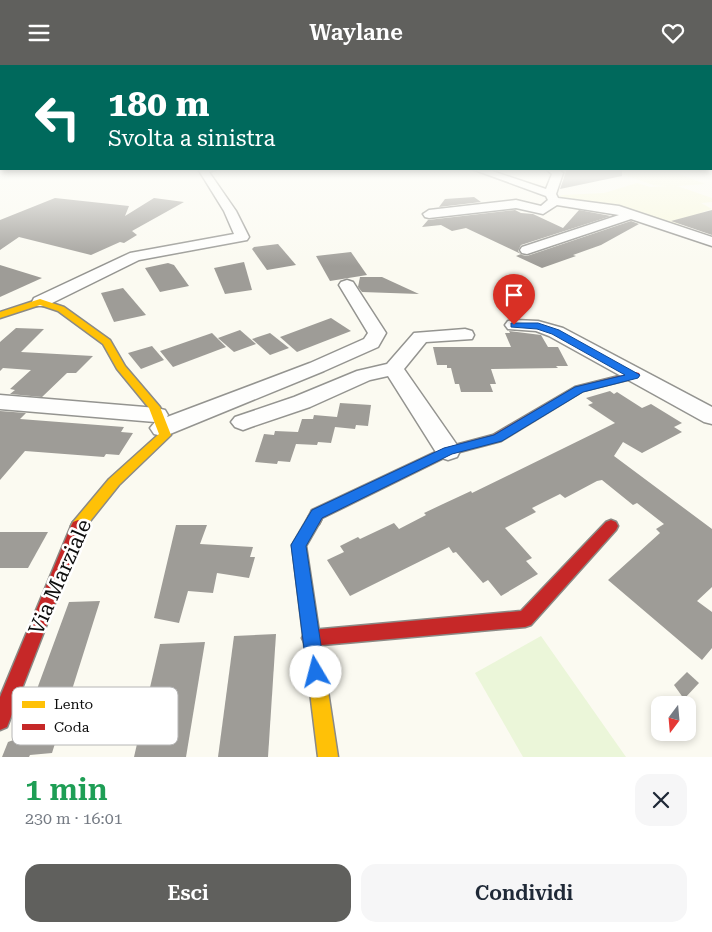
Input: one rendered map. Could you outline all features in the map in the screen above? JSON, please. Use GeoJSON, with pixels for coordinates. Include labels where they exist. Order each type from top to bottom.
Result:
{"type":"FeatureCollection","features":[{"type":"Feature","properties":{"kind":"street"},"geometry":{"type":"LineString","coordinates":[[0,315],[40,302],[135,256],[242,237],[223,201]]}},
{"type":"Feature","properties":{"kind":"street"},"geometry":{"type":"LineString","coordinates":[[429,214],[516,204],[543,210],[549,201]]}},
{"type":"Feature","properties":{"kind":"street"},"geometry":{"type":"LineString","coordinates":[[573,201],[633,214],[712,242]]}},
{"type":"Feature","properties":{"kind":"street"},"geometry":{"type":"LineString","coordinates":[[527,250],[633,214]]}},
{"type":"Feature","properties":{"kind":"street"},"geometry":{"type":"LineString","coordinates":[[0,402],[160,422],[318,367],[371,343],[377,333],[347,285]]}},
{"type":"Feature","properties":{"kind":"street"},"geometry":{"type":"LineString","coordinates":[[40,302],[61,309],[107,342],[121,367],[154,407],[160,422]]}},
{"type":"Feature","properties":{"kind":"street"},"geometry":{"type":"LineString","coordinates":[[514,325],[538,326],[556,332],[712,417]]}},
{"type":"Feature","properties":{"kind":"street"},"geometry":{"type":"LineString","coordinates":[[243,422],[302,402],[364,375],[394,369],[421,337],[465,335]]}},
{"type":"Feature","properties":{"kind":"street"},"geometry":{"type":"LineString","coordinates":[[394,369],[448,451]]}},
{"type":"Feature","properties":{"kind":"street"},"geometry":{"type":"LineString","coordinates":[[328,757],[298,545],[317,514],[448,451],[498,438],[579,389],[635,375]]}},
{"type":"Feature","properties":{"kind":"street","name":"Via Marziale"},"geometry":{"type":"LineString","coordinates":[[13,687],[79,523],[114,482],[164,435],[160,422]]}},
{"type":"Feature","properties":{"kind":"street"},"geometry":{"type":"LineString","coordinates":[[311,638],[525,619],[611,526]]}},
{"type":"Feature","properties":{"kind":"street","name":"Via Marziale"},"geometry":{"type":"LineString","coordinates":[[0,720],[12,690]]}},
{"type":"Feature","properties":{"kind":"green space"},"geometry":{"type":"Polygon","coordinates":[[[558,201],[712,201],[701,203],[712,209],[703,212],[697,218],[676,226],[558,201]]]}},
{"type":"Feature","properties":{"kind":"green space"},"geometry":{"type":"Polygon","coordinates":[[[541,636],[626,757],[523,757],[475,673],[541,636]]]}},
{"type":"Feature","properties":{"kind":"building"},"geometry":{"type":"Polygon","coordinates":[[[47,201],[85,201],[129,206],[125,216],[149,201],[184,202],[132,231],[137,235],[124,243],[120,242],[91,255],[19,237],[0,250],[0,220],[47,201]]]}},
{"type":"Feature","properties":{"kind":"building"},"geometry":{"type":"Polygon","coordinates":[[[443,201],[481,202],[439,207],[443,201]]]}},
{"type":"Feature","properties":{"kind":"building"},"geometry":{"type":"Polygon","coordinates":[[[515,210],[521,213],[533,214],[563,228],[579,210],[611,216],[521,245],[518,251],[521,254],[466,228],[452,231],[441,225],[422,227],[428,220],[515,210]]]}},
{"type":"Feature","properties":{"kind":"building"},"geometry":{"type":"Polygon","coordinates":[[[712,210],[712,235],[671,221],[712,210]]]}},
{"type":"Feature","properties":{"kind":"building"},"geometry":{"type":"Polygon","coordinates":[[[631,221],[639,224],[601,245],[542,268],[516,256],[521,254],[527,256],[631,221]]]}},
{"type":"Feature","properties":{"kind":"building"},"geometry":{"type":"Polygon","coordinates":[[[278,244],[296,265],[267,270],[252,249],[254,247],[278,244]]]}},
{"type":"Feature","properties":{"kind":"building"},"geometry":{"type":"Polygon","coordinates":[[[351,252],[367,275],[330,281],[316,256],[351,252]]]}},
{"type":"Feature","properties":{"kind":"building"},"geometry":{"type":"Polygon","coordinates":[[[244,262],[252,290],[225,294],[214,268],[244,262]]]}},
{"type":"Feature","properties":{"kind":"building"},"geometry":{"type":"Polygon","coordinates":[[[168,263],[174,265],[189,286],[160,292],[145,268],[168,263]]]}},
{"type":"Feature","properties":{"kind":"building"},"geometry":{"type":"Polygon","coordinates":[[[0,265],[42,278],[0,297],[0,265]]]}},
{"type":"Feature","properties":{"kind":"building"},"geometry":{"type":"Polygon","coordinates":[[[360,277],[382,277],[419,294],[362,292],[358,287],[360,277]]]}},
{"type":"Feature","properties":{"kind":"building"},"geometry":{"type":"Polygon","coordinates":[[[123,288],[146,315],[114,322],[101,293],[123,288]]]}},
{"type":"Feature","properties":{"kind":"building"},"geometry":{"type":"Polygon","coordinates":[[[331,318],[351,331],[297,352],[280,337],[331,318]]]}},
{"type":"Feature","properties":{"kind":"building"},"geometry":{"type":"Polygon","coordinates":[[[16,328],[44,329],[21,352],[93,356],[76,373],[67,373],[42,397],[10,394],[15,390],[10,389],[31,370],[3,368],[0,371],[0,342],[16,328]]]}},
{"type":"Feature","properties":{"kind":"building"},"geometry":{"type":"Polygon","coordinates":[[[240,330],[256,344],[234,352],[218,338],[240,330]]]}},
{"type":"Feature","properties":{"kind":"building"},"geometry":{"type":"Polygon","coordinates":[[[509,331],[541,335],[548,347],[558,347],[568,366],[556,366],[558,368],[491,369],[496,384],[490,384],[493,392],[461,392],[459,384],[455,384],[451,368],[447,368],[447,365],[437,365],[433,347],[511,347],[505,333],[510,333],[509,331]]]}},
{"type":"Feature","properties":{"kind":"building"},"geometry":{"type":"Polygon","coordinates":[[[212,333],[226,347],[173,367],[160,351],[212,333]]]}},
{"type":"Feature","properties":{"kind":"building"},"geometry":{"type":"Polygon","coordinates":[[[270,333],[289,348],[270,355],[252,339],[270,333]]]}},
{"type":"Feature","properties":{"kind":"building"},"geometry":{"type":"Polygon","coordinates":[[[152,346],[164,360],[141,369],[128,353],[152,346]]]}},
{"type":"Feature","properties":{"kind":"building"},"geometry":{"type":"Polygon","coordinates":[[[610,391],[614,394],[617,392],[642,408],[651,404],[682,423],[674,427],[682,432],[642,453],[623,442],[614,456],[712,529],[712,587],[697,601],[712,612],[712,648],[702,660],[608,580],[660,533],[656,529],[664,524],[637,503],[633,505],[602,480],[565,498],[560,494],[532,508],[536,512],[505,528],[532,558],[526,561],[538,574],[501,596],[488,580],[483,583],[456,552],[453,553],[449,547],[350,596],[327,560],[344,552],[340,546],[394,523],[399,529],[426,515],[424,513],[471,491],[472,493],[615,423],[588,405],[593,403],[586,398],[610,391]]]}},
{"type":"Feature","properties":{"kind":"building"},"geometry":{"type":"Polygon","coordinates":[[[340,403],[371,405],[368,426],[356,425],[355,429],[335,427],[331,443],[318,442],[317,445],[296,444],[290,462],[278,461],[277,464],[255,462],[264,434],[274,435],[275,431],[298,432],[302,419],[313,419],[314,415],[337,417],[340,403]]]}},
{"type":"Feature","properties":{"kind":"building"},"geometry":{"type":"Polygon","coordinates":[[[0,411],[26,413],[20,419],[124,427],[121,432],[133,433],[119,455],[106,454],[104,457],[25,451],[0,480],[0,411]]]}},
{"type":"Feature","properties":{"kind":"building"},"geometry":{"type":"Polygon","coordinates":[[[176,525],[207,525],[200,544],[253,547],[250,557],[255,557],[249,578],[217,573],[213,593],[188,591],[179,623],[154,618],[176,525]]]}},
{"type":"Feature","properties":{"kind":"building"},"geometry":{"type":"Polygon","coordinates":[[[0,532],[48,532],[28,568],[0,568],[0,532]]]}},
{"type":"Feature","properties":{"kind":"building"},"geometry":{"type":"Polygon","coordinates":[[[100,601],[73,687],[38,687],[69,602],[100,601]]]}},
{"type":"Feature","properties":{"kind":"building"},"geometry":{"type":"Polygon","coordinates":[[[276,634],[268,757],[218,757],[234,636],[276,634]]]}},
{"type":"Feature","properties":{"kind":"building"},"geometry":{"type":"Polygon","coordinates":[[[205,642],[186,757],[134,757],[137,745],[178,745],[178,687],[150,687],[160,644],[205,642]]]}},
{"type":"Feature","properties":{"kind":"building"},"geometry":{"type":"Polygon","coordinates":[[[687,672],[699,683],[687,696],[682,696],[674,685],[687,672]]]}},
{"type":"Feature","properties":{"kind":"building"},"geometry":{"type":"Polygon","coordinates":[[[12,741],[12,745],[55,745],[52,753],[30,755],[29,757],[2,757],[8,742],[12,741]]]}},
{"type":"Feature","properties":{"kind":"traffic: slow"},"geometry":{"type":"LineString","coordinates":[[0,315],[40,302],[61,309],[107,342],[121,367],[154,407],[165,435],[114,482],[78,526]]}},
{"type":"Feature","properties":{"kind":"traffic: slow"},"geometry":{"type":"LineString","coordinates":[[314,520],[299,545],[328,757]]}},
{"type":"Feature","properties":{"kind":"traffic: jam"},"geometry":{"type":"LineString","coordinates":[[314,520],[317,514],[448,451],[497,438],[579,389],[635,375]]}},
{"type":"Feature","properties":{"kind":"traffic: jam"},"geometry":{"type":"LineString","coordinates":[[13,687],[78,526]]}},
{"type":"Feature","properties":{"kind":"traffic: jam"},"geometry":{"type":"LineString","coordinates":[[311,638],[525,619],[611,526]]}},
{"type":"Feature","properties":{"kind":"traffic: jam"},"geometry":{"type":"LineString","coordinates":[[0,720],[12,690]]}},
{"type":"Feature","properties":{"kind":"route"},"geometry":{"type":"LineString","coordinates":[[316,672],[298,545],[317,514],[448,451],[498,438],[579,389],[635,375],[556,332],[538,326],[514,325]]}}]}
